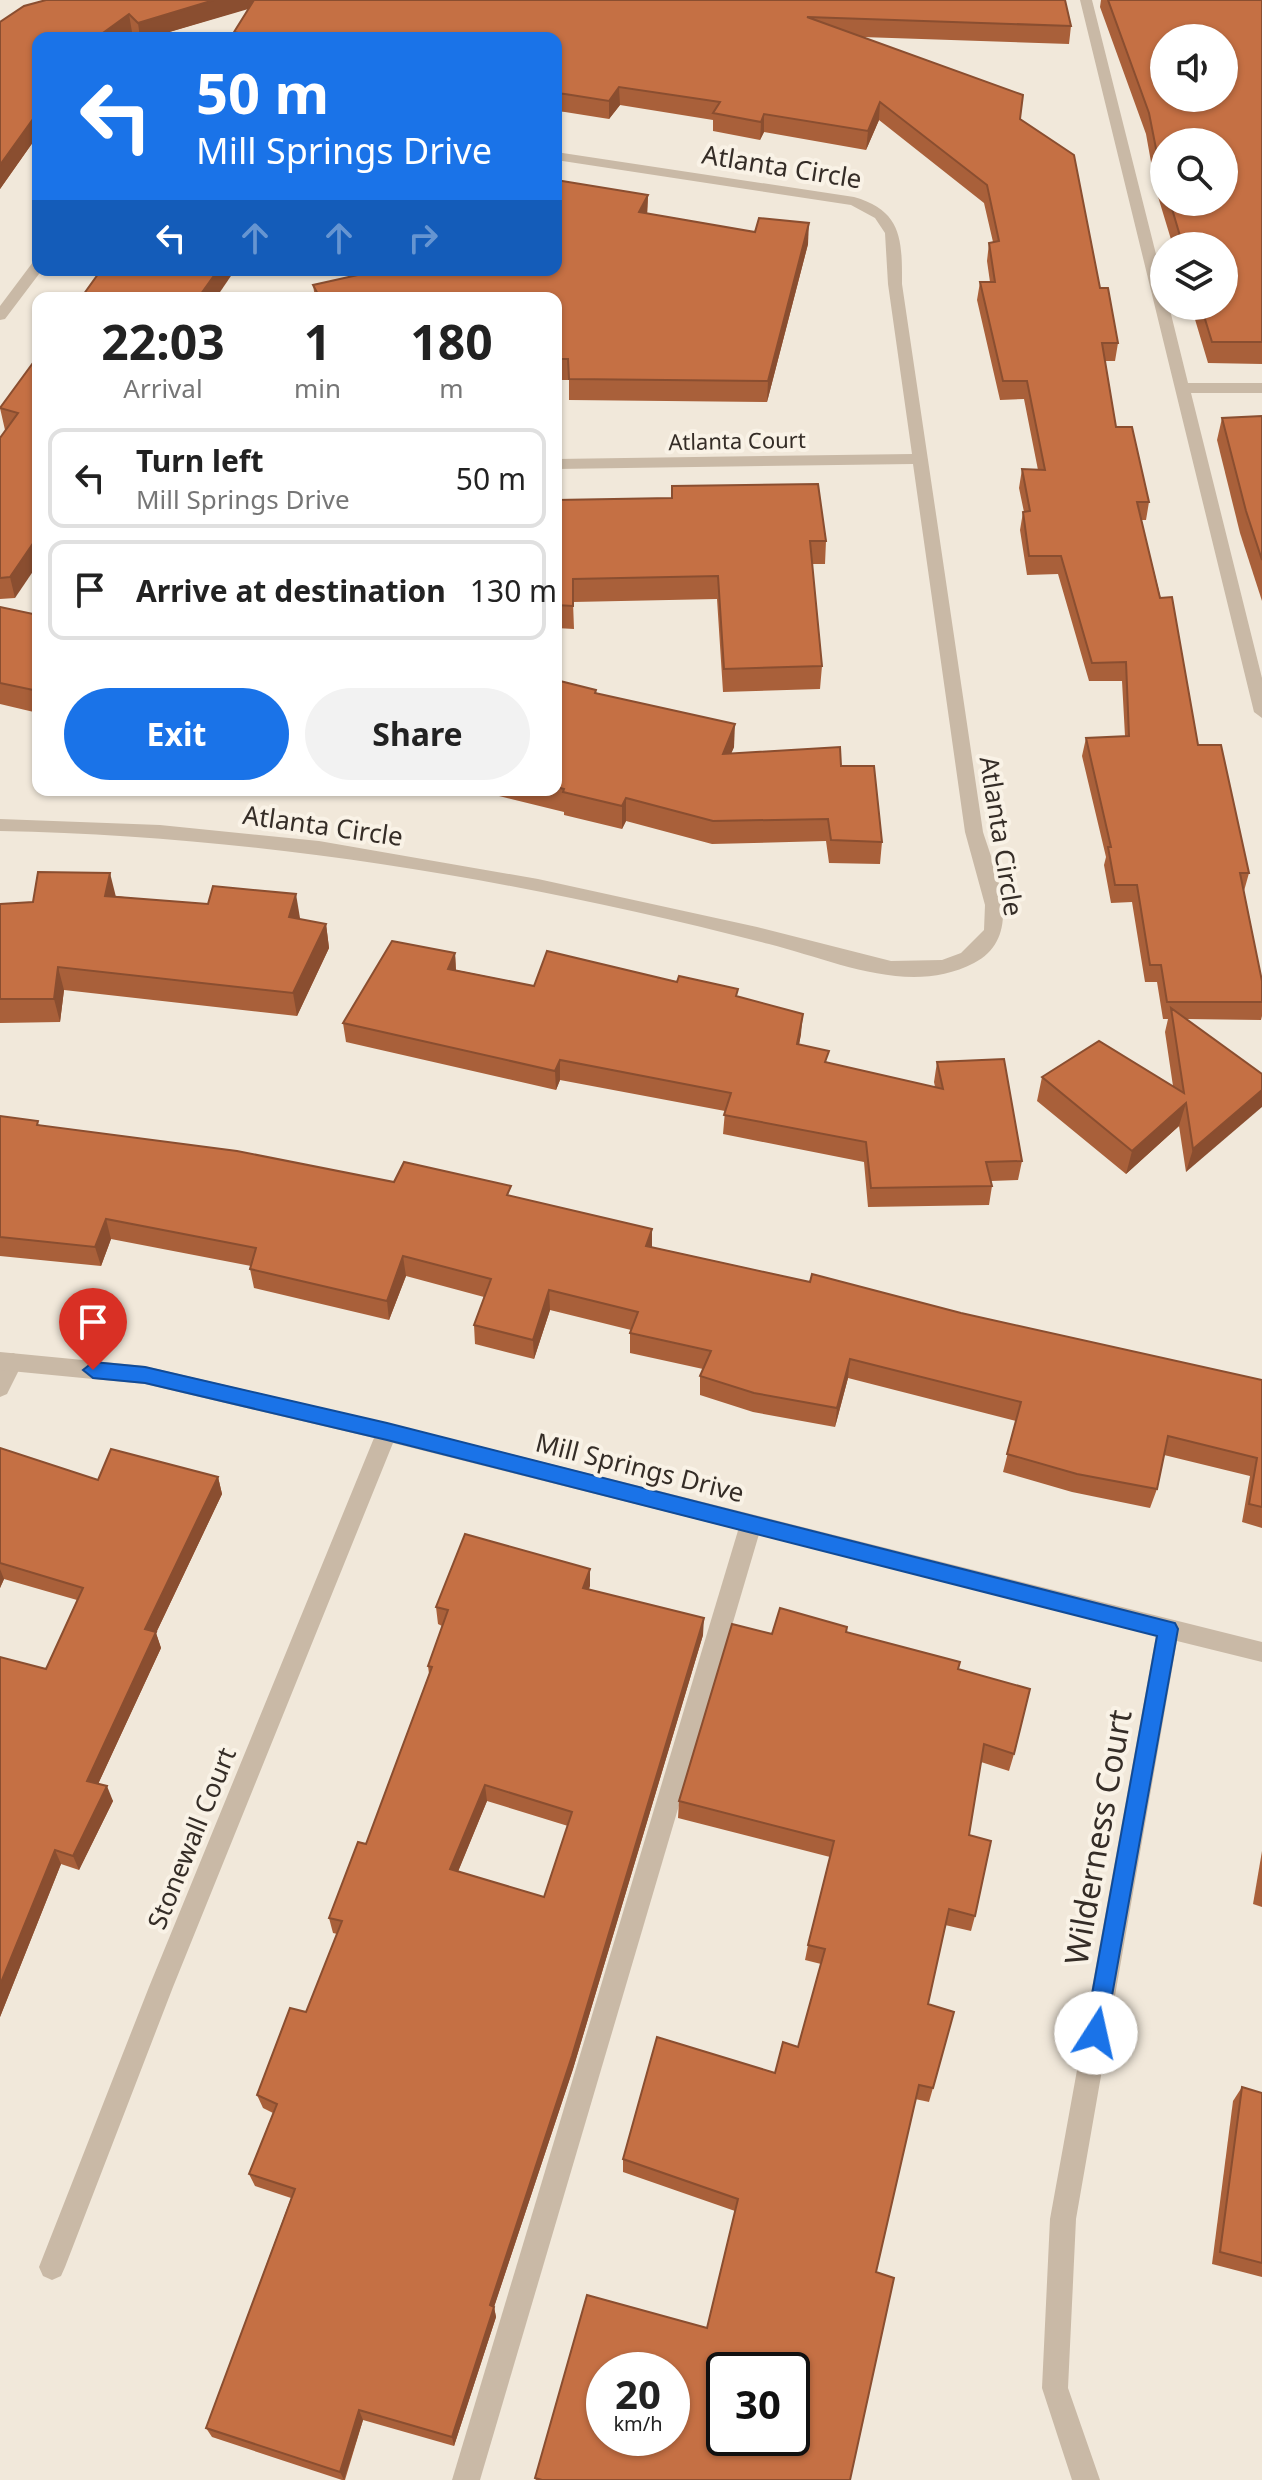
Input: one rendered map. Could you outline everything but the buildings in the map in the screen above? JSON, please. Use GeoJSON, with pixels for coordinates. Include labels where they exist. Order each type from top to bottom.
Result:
{"type":"FeatureCollection","features":[{"type":"Feature","properties":{"kind":"street"},"geometry":{"type":"LineString","coordinates":[[1086,0],[1262,712]]}},
{"type":"Feature","properties":{"kind":"street","name":"Atlanta Circle"},"geometry":{"type":"LineString","coordinates":[[0,825],[147,830],[318,847],[474,873],[786,940],[888,968],[932,971],[969,957],[994,925],[974,832],[918,459],[895,284],[894,236],[887,218],[854,201],[562,157]]}},
{"type":"Feature","properties":{"kind":"street"},"geometry":{"type":"LineString","coordinates":[[0,316],[32,273]]}},
{"type":"Feature","properties":{"kind":"street"},"geometry":{"type":"LineString","coordinates":[[1182,388],[1262,388]]}},
{"type":"Feature","properties":{"kind":"street","name":"Atlanta Court"},"geometry":{"type":"LineString","coordinates":[[562,464],[918,459]]}},
{"type":"Feature","properties":{"kind":"street"},"geometry":{"type":"LineString","coordinates":[[0,1388],[7,1362]]}},
{"type":"Feature","properties":{"kind":"street","name":"Mill Springs Drive"},"geometry":{"type":"LineString","coordinates":[[7,1362],[145,1375],[387,1432],[1262,1652]]}},
{"type":"Feature","properties":{"kind":"street","name":"Stonewall Court"},"geometry":{"type":"LineString","coordinates":[[52,2267],[161,1987],[387,1432]]}},
{"type":"Feature","properties":{"kind":"street"},"geometry":{"type":"LineString","coordinates":[[466,2480],[751,1524]]}},
{"type":"Feature","properties":{"kind":"street","name":"Wilderness Court"},"geometry":{"type":"LineString","coordinates":[[1086,2480],[1055,2388],[1063,2219],[1168,1629]]}},
{"type":"Feature","properties":{"kind":"route"},"geometry":{"type":"LineString","coordinates":[[93,1370],[145,1375],[387,1432],[1168,1629],[1096,2033]]}}]}
